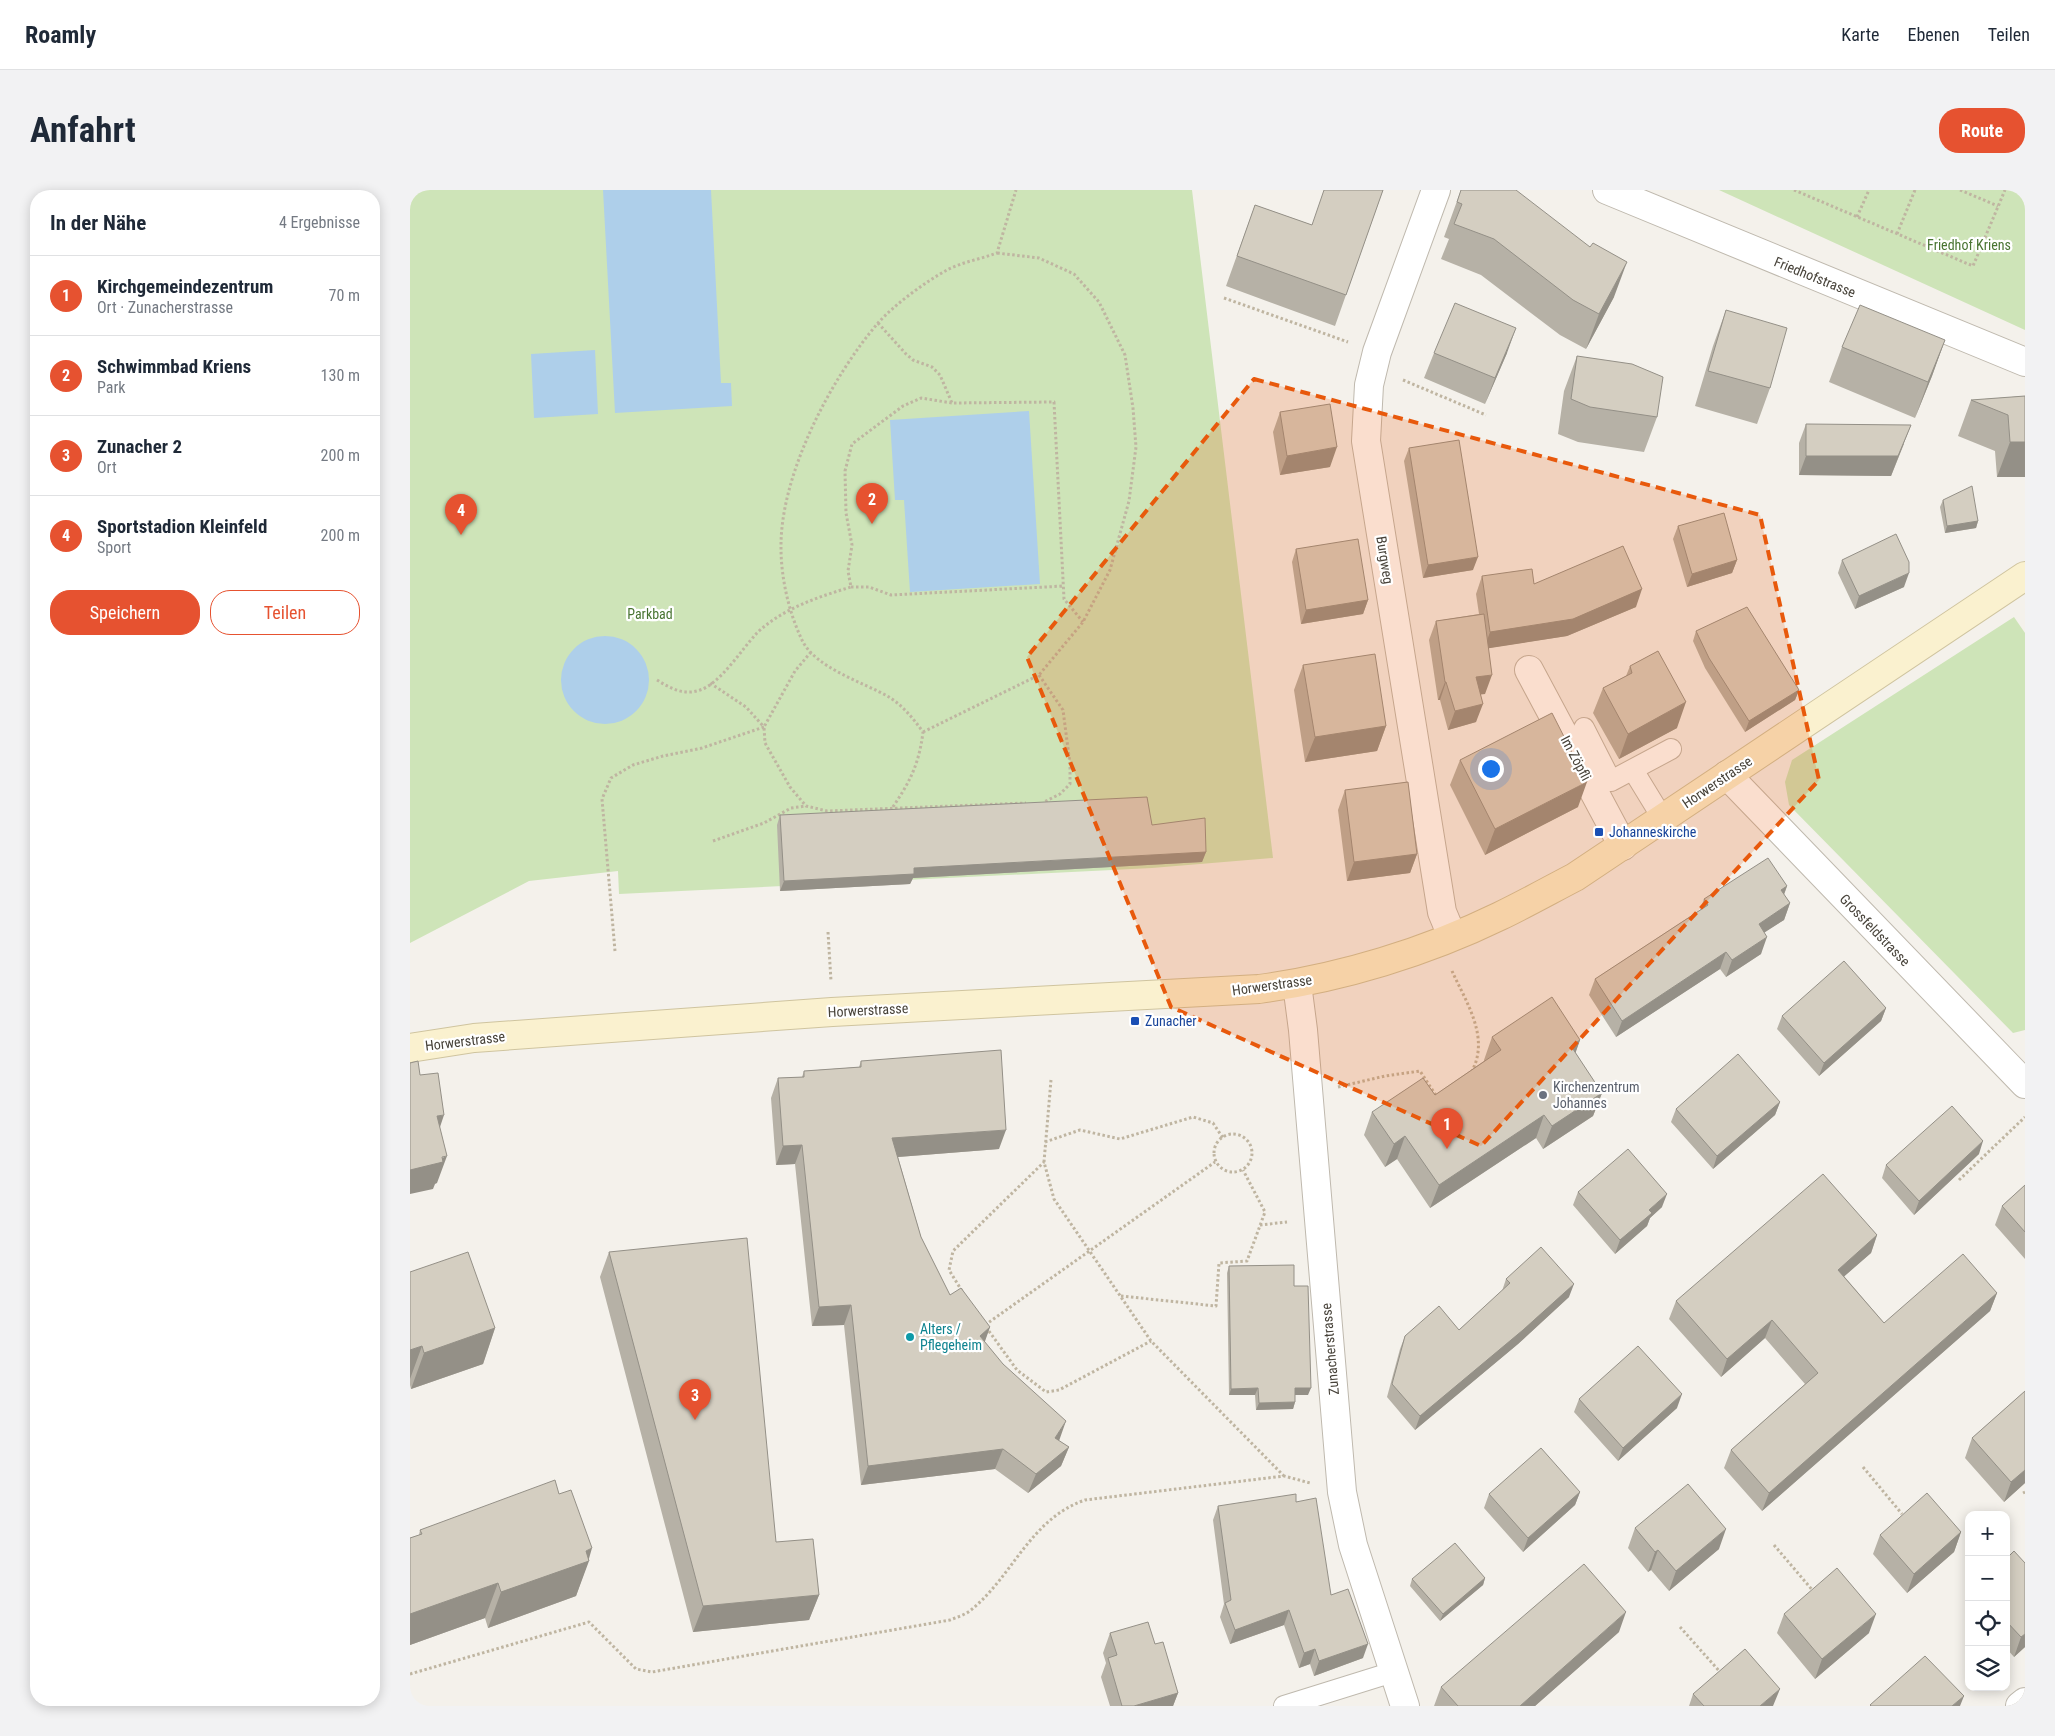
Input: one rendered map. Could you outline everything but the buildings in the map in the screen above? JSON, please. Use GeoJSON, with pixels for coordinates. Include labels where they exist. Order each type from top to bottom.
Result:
{"type":"FeatureCollection","features":[{"type":"Feature","properties":{"kind":"street","name":"Burgweg"},"geometry":{"type":"LineString","coordinates":[[1436,190],[1377,352],[1369,385],[1366,441],[1442,912],[1450,949]]}},
{"type":"Feature","properties":{"kind":"street","name":"Friedhofstrasse"},"geometry":{"type":"LineString","coordinates":[[1606,190],[2025,362]]}},
{"type":"Feature","properties":{"kind":"street","name":"Horwerstrasse"},"geometry":{"type":"LineString","coordinates":[[410,1048],[474,1038],[832,1012],[1204,994],[1297,984],[1370,965],[1450,949],[1499,917],[1575,877],[1623,846],[2025,576]]}},
{"type":"Feature","properties":{"kind":"street","name":"Im Zöpfli"},"geometry":{"type":"LineString","coordinates":[[1529,670],[1623,846]]}},
{"type":"Feature","properties":{"kind":"street","name":"Grossfeldstrasse"},"geometry":{"type":"LineString","coordinates":[[1727,775],[2025,1084]]}},
{"type":"Feature","properties":{"kind":"street","name":"Zunacherstrasse"},"geometry":{"type":"LineString","coordinates":[[1297,984],[1304,1039],[1342,1492],[1353,1545],[1405,1706]]}},
{"type":"Feature","properties":{"kind":"street"},"geometry":{"type":"LineString","coordinates":[[2020,1706],[2025,1702]]}},
{"type":"Feature","properties":{"kind":"lane"},"geometry":{"type":"LineString","coordinates":[[1584,728],[1611,781],[1671,749]]}},
{"type":"Feature","properties":{"kind":"lane"},"geometry":{"type":"LineString","coordinates":[[1633,770],[1662,819]]}},
{"type":"Feature","properties":{"kind":"lane"},"geometry":{"type":"LineString","coordinates":[[1284,1706],[1393,1672]]}},
{"type":"Feature","properties":{"kind":"path"},"geometry":{"type":"LineString","coordinates":[[997,253],[1016,190]]}},
{"type":"Feature","properties":{"kind":"path"},"geometry":{"type":"LineString","coordinates":[[1794,190],[1973,266],[2005,190]]}},
{"type":"Feature","properties":{"kind":"path"},"geometry":{"type":"LineString","coordinates":[[1857,217],[1869,190]]}},
{"type":"Feature","properties":{"kind":"path"},"geometry":{"type":"LineString","coordinates":[[1897,234],[1916,190]]}},
{"type":"Feature","properties":{"kind":"path"},"geometry":{"type":"LineString","coordinates":[[1960,190],[1998,206]]}},
{"type":"Feature","properties":{"kind":"path"},"geometry":{"type":"LineString","coordinates":[[888,814],[909,783],[920,756],[923,732],[910,714],[889,697],[863,686],[819,660],[802,641],[784,582],[781,548],[784,507],[797,460],[825,402],[878,323],[902,301],[947,270],[997,253],[1039,258],[1074,274],[1100,302],[1125,355],[1133,408],[1136,446],[1129,501],[1110,570],[1083,622],[1039,675],[923,732]]}},
{"type":"Feature","properties":{"kind":"path"},"geometry":{"type":"LineString","coordinates":[[1224,298],[1377,352]]}},
{"type":"Feature","properties":{"kind":"path"},"geometry":{"type":"LineString","coordinates":[[878,323],[913,360],[932,366],[940,375],[952,403]]}},
{"type":"Feature","properties":{"kind":"path"},"geometry":{"type":"LineString","coordinates":[[1418,387],[1486,415]]}},
{"type":"Feature","properties":{"kind":"path"},"geometry":{"type":"LineString","coordinates":[[851,587],[848,571],[852,545],[846,513],[844,472],[852,444],[902,406],[920,398],[952,403],[1054,402],[1064,598],[1083,622]]}},
{"type":"Feature","properties":{"kind":"path"},"geometry":{"type":"LineString","coordinates":[[657,680],[675,691],[700,690],[728,668],[757,633],[792,609],[818,597],[851,587],[869,587],[891,595],[1064,586]]}},
{"type":"Feature","properties":{"kind":"path"},"geometry":{"type":"LineString","coordinates":[[806,806],[790,787],[768,749],[765,743],[764,728],[795,672],[812,652]]}},
{"type":"Feature","properties":{"kind":"path"},"geometry":{"type":"LineString","coordinates":[[1038,802],[1048,802],[1070,784],[1070,764],[1063,710],[1039,675]]}},
{"type":"Feature","properties":{"kind":"path"},"geometry":{"type":"LineString","coordinates":[[710,683],[746,707],[764,728]]}},
{"type":"Feature","properties":{"kind":"path"},"geometry":{"type":"LineString","coordinates":[[615,951],[602,799],[611,778],[634,765],[663,756],[702,748],[764,728]]}},
{"type":"Feature","properties":{"kind":"path"},"geometry":{"type":"LineString","coordinates":[[713,841],[764,823],[791,808],[806,806],[827,811],[1028,803]]}},
{"type":"Feature","properties":{"kind":"path"},"geometry":{"type":"LineString","coordinates":[[828,932],[831,990]]}},
{"type":"Feature","properties":{"kind":"path"},"geometry":{"type":"LineString","coordinates":[[1450,949],[1477,1025],[1479,1039],[1473,1070],[1466,1075]]}},
{"type":"Feature","properties":{"kind":"path"},"geometry":{"type":"LineString","coordinates":[[1334,1088],[1385,1076],[1420,1071],[1437,1097],[1444,1091]]}},
{"type":"Feature","properties":{"kind":"path"},"geometry":{"type":"LineString","coordinates":[[1051,1080],[1044,1162],[1054,1199],[1151,1341],[1284,1476]]}},
{"type":"Feature","properties":{"kind":"path"},"geometry":{"type":"LineString","coordinates":[[1045,1142],[1080,1130],[1120,1139],[1193,1117],[1213,1123],[1223,1138]]}},
{"type":"Feature","properties":{"kind":"path"},"geometry":{"type":"LineString","coordinates":[[1959,1180],[2025,1117]]}},
{"type":"Feature","properties":{"kind":"path"},"geometry":{"type":"LineString","coordinates":[[1228,1134],[1239,1134],[1248,1140],[1253,1151],[1251,1161],[1243,1170],[1231,1173],[1220,1168],[1215,1162],[1214,1149],[1218,1140],[1228,1134]]}},
{"type":"Feature","properties":{"kind":"path"},"geometry":{"type":"LineString","coordinates":[[964,1293],[949,1270],[953,1251],[1044,1162]]}},
{"type":"Feature","properties":{"kind":"path"},"geometry":{"type":"LineString","coordinates":[[984,1325],[1088,1249],[1215,1162]]}},
{"type":"Feature","properties":{"kind":"path"},"geometry":{"type":"LineString","coordinates":[[1120,1296],[1216,1306],[1220,1263],[1247,1261],[1265,1212],[1243,1170]]}},
{"type":"Feature","properties":{"kind":"path"},"geometry":{"type":"LineString","coordinates":[[1260,1225],[1294,1222]]}},
{"type":"Feature","properties":{"kind":"path"},"geometry":{"type":"LineString","coordinates":[[979,1317],[1017,1370],[1046,1392],[1059,1390],[1151,1341]]}},
{"type":"Feature","properties":{"kind":"path"},"geometry":{"type":"LineString","coordinates":[[1863,1467],[1902,1514]]}},
{"type":"Feature","properties":{"kind":"path"},"geometry":{"type":"LineString","coordinates":[[410,1674],[589,1622],[636,1669],[652,1672],[950,1620],[970,1612],[1048,1520],[1066,1507],[1085,1500],[1284,1476],[1342,1492]]}},
{"type":"Feature","properties":{"kind":"path"},"geometry":{"type":"LineString","coordinates":[[1774,1545],[1816,1594]]}},
{"type":"Feature","properties":{"kind":"path"},"geometry":{"type":"LineString","coordinates":[[1680,1628],[1721,1673]]}},
{"type":"Feature","properties":{"kind":"highlighted area"},"geometry":{"type":"Polygon","coordinates":[[[1254,379],[1760,515],[1819,780],[1481,1146],[1171,1007],[1027,657],[1254,379]]]}},
{"type":"Feature","properties":{"kind":"green space","name":"Parkbad"},"geometry":{"type":"Polygon","coordinates":[[[410,190],[1192,190],[1273,858],[1152,868],[619,894],[618,871],[529,881],[410,943],[410,190]]]}},
{"type":"Feature","properties":{"kind":"green space","name":"Friedhof Kriens"},"geometry":{"type":"Polygon","coordinates":[[[1719,190],[2025,190],[2025,330],[1719,190]]]}},
{"type":"Feature","properties":{"kind":"green space"},"geometry":{"type":"Polygon","coordinates":[[[2014,617],[2025,633],[2025,1030],[2013,1033],[1789,805],[1785,782],[1792,760],[2014,617]]]}},
{"type":"Feature","properties":{"kind":"water"},"geometry":{"type":"Polygon","coordinates":[[[603,190],[711,190],[721,383],[731,383],[732,406],[615,413],[603,190]]]}},
{"type":"Feature","properties":{"kind":"water"},"geometry":{"type":"Polygon","coordinates":[[[595,350],[598,414],[534,418],[531,354],[595,350]]]}},
{"type":"Feature","properties":{"kind":"water"},"geometry":{"type":"Polygon","coordinates":[[[1029,411],[1040,584],[910,592],[904,500],[895,500],[890,420],[1029,411]]]}},
{"type":"Feature","properties":{"kind":"water"},"geometry":{"type":"Polygon","coordinates":[[[605,636],[622,639],[636,649],[646,663],[649,680],[646,697],[636,711],[622,721],[605,724],[588,721],[574,711],[564,697],[561,680],[564,663],[574,649],[588,639],[605,636]]]}},
{"type":"Feature","properties":{"kind":"place","name":"Schwimmbad Kriens"},"geometry":{"type":"Point","coordinates":[872,524]}},
{"type":"Feature","properties":{"kind":"place","name":"Sportstadion Kleinfeld"},"geometry":{"type":"Point","coordinates":[461,535]}},
{"type":"Feature","properties":{"kind":"place","name":"Johanneskirche"},"geometry":{"type":"Point","coordinates":[1599,832]}},
{"type":"Feature","properties":{"kind":"place","name":"Zunacher"},"geometry":{"type":"Point","coordinates":[1135,1021]}},
{"type":"Feature","properties":{"kind":"place","name":"Kirchenzentrum Johannes"},"geometry":{"type":"Point","coordinates":[1543,1095]}},
{"type":"Feature","properties":{"kind":"place","name":"Kirchgemeindezentrum"},"geometry":{"type":"Point","coordinates":[1447,1149]}},
{"type":"Feature","properties":{"kind":"place","name":"Alters / Pflegeheim"},"geometry":{"type":"Point","coordinates":[910,1337]}},
{"type":"Feature","properties":{"kind":"place","name":"Zunacher 2"},"geometry":{"type":"Point","coordinates":[695,1420]}}]}
